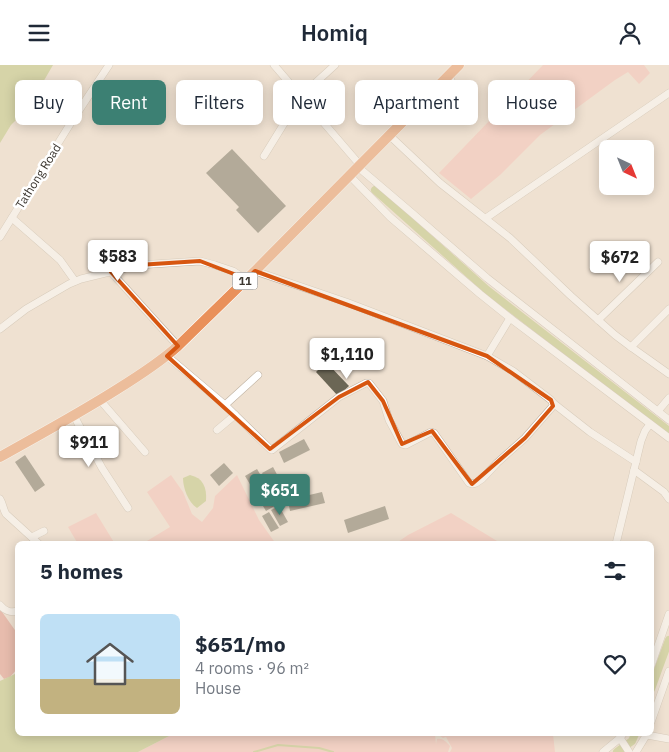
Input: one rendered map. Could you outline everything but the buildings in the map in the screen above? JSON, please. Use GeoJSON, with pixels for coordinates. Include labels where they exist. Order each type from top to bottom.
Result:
{"type":"FeatureCollection","features":[{"type":"Feature","properties":{"kind":"highway","name":"11"},"geometry":{"type":"LineString","coordinates":[[445,80],[459,65]]}},
{"type":"Feature","properties":{"kind":"highway","name":"11"},"geometry":{"type":"LineString","coordinates":[[0,457],[100,400],[178,347],[247,280],[399,125]]}},
{"type":"Feature","properties":{"kind":"street","name":"Tathong Road"},"geometry":{"type":"LineString","coordinates":[[0,237],[109,65]]}},
{"type":"Feature","properties":{"kind":"street"},"geometry":{"type":"LineString","coordinates":[[274,65],[287,80]]}},
{"type":"Feature","properties":{"kind":"street"},"geometry":{"type":"LineString","coordinates":[[319,80],[335,65]]}},
{"type":"Feature","properties":{"kind":"street"},"geometry":{"type":"LineString","coordinates":[[449,76],[451,80]]}},
{"type":"Feature","properties":{"kind":"street"},"geometry":{"type":"LineString","coordinates":[[486,218],[669,93]]}},
{"type":"Feature","properties":{"kind":"street"},"geometry":{"type":"LineString","coordinates":[[264,157],[283,125]]}},
{"type":"Feature","properties":{"kind":"street"},"geometry":{"type":"LineString","coordinates":[[325,125],[359,166],[487,278],[669,420]]}},
{"type":"Feature","properties":{"kind":"street"},"geometry":{"type":"LineString","coordinates":[[389,135],[440,183],[510,238],[598,320],[631,347],[669,374]]}},
{"type":"Feature","properties":{"kind":"street"},"geometry":{"type":"LineString","coordinates":[[349,175],[390,217],[510,318],[669,438]]}},
{"type":"Feature","properties":{"kind":"street"},"geometry":{"type":"LineString","coordinates":[[12,218],[60,260],[75,281]]}},
{"type":"Feature","properties":{"kind":"street"},"geometry":{"type":"LineString","coordinates":[[0,329],[26,309],[75,281],[138,265],[200,261],[233,271],[247,280]]}},
{"type":"Feature","properties":{"kind":"street"},"geometry":{"type":"LineString","coordinates":[[598,320],[658,262]]}},
{"type":"Feature","properties":{"kind":"street"},"geometry":{"type":"LineString","coordinates":[[255,271],[346,302],[487,356],[512,371],[635,466],[664,492],[669,499]]}},
{"type":"Feature","properties":{"kind":"street"},"geometry":{"type":"LineString","coordinates":[[111,272],[178,347]]}},
{"type":"Feature","properties":{"kind":"street"},"geometry":{"type":"LineString","coordinates":[[631,347],[669,309]]}},
{"type":"Feature","properties":{"kind":"street"},"geometry":{"type":"LineString","coordinates":[[487,356],[510,318]]}},
{"type":"Feature","properties":{"kind":"street"},"geometry":{"type":"LineString","coordinates":[[167,356],[225,405],[272,450],[340,397],[369,383],[383,401],[389,420],[402,444],[406,445],[429,433],[434,433],[469,483],[472,484],[482,479],[525,438],[554,403]]}},
{"type":"Feature","properties":{"kind":"street"},"geometry":{"type":"LineString","coordinates":[[225,405],[258,375]]}},
{"type":"Feature","properties":{"kind":"street"},"geometry":{"type":"LineString","coordinates":[[658,411],[669,398]]}},
{"type":"Feature","properties":{"kind":"street"},"geometry":{"type":"LineString","coordinates":[[100,400],[146,452]]}},
{"type":"Feature","properties":{"kind":"street"},"geometry":{"type":"LineString","coordinates":[[217,430],[235,415]]}},
{"type":"Feature","properties":{"kind":"street"},"geometry":{"type":"LineString","coordinates":[[74,416],[102,468],[128,507]]}},
{"type":"Feature","properties":{"kind":"street"},"geometry":{"type":"LineString","coordinates":[[617,541],[644,431],[650,424]]}},
{"type":"Feature","properties":{"kind":"street"},"geometry":{"type":"LineString","coordinates":[[0,499],[6,514],[35,541]]}},
{"type":"Feature","properties":{"kind":"street"},"geometry":{"type":"LineString","coordinates":[[32,537],[44,531]]}},
{"type":"Feature","properties":{"kind":"street"},"geometry":{"type":"LineString","coordinates":[[0,605],[4,609],[15,612]]}},
{"type":"Feature","properties":{"kind":"street"},"geometry":{"type":"LineString","coordinates":[[654,658],[669,615]]}},
{"type":"Feature","properties":{"kind":"street"},"geometry":{"type":"LineString","coordinates":[[654,714],[669,671]]}},
{"type":"Feature","properties":{"kind":"street"},"geometry":{"type":"LineString","coordinates":[[603,752],[620,736]]}},
{"type":"Feature","properties":{"kind":"street"},"geometry":{"type":"LineString","coordinates":[[621,736],[628,752]]}},
{"type":"Feature","properties":{"kind":"street"},"geometry":{"type":"LineString","coordinates":[[636,752],[646,736]]}},
{"type":"Feature","properties":{"kind":"street"},"geometry":{"type":"LineString","coordinates":[[654,736],[669,739]]}},
{"type":"Feature","properties":{"kind":"highlighted area"},"geometry":{"type":"Polygon","coordinates":[[[200,261],[247,279],[255,271],[487,356],[551,400],[553,406],[525,438],[472,484],[432,431],[402,444],[383,401],[368,382],[339,397],[270,449],[167,356],[178,346],[111,272],[138,265],[200,261]]]}},
{"type":"Feature","properties":{"kind":"shaded area"},"geometry":{"type":"Polygon","coordinates":[[[0,65],[53,65],[44,80],[15,80],[15,121],[0,143],[0,65]]]}},
{"type":"Feature","properties":{"kind":"shaded area"},"geometry":{"type":"Polygon","coordinates":[[[543,65],[644,65],[650,73],[639,84],[628,72],[575,109],[575,80],[529,80],[543,65]]]}},
{"type":"Feature","properties":{"kind":"shaded area"},"geometry":{"type":"Polygon","coordinates":[[[488,122],[488,125],[554,125],[540,135],[500,175],[471,199],[439,173],[488,122]]]}},
{"type":"Feature","properties":{"kind":"shaded area"},"geometry":{"type":"Polygon","coordinates":[[[171,475],[183,492],[192,514],[202,522],[213,508],[215,496],[237,475],[259,520],[274,541],[147,541],[170,527],[147,492],[171,475]]]}},
{"type":"Feature","properties":{"kind":"shaded area"},"geometry":{"type":"Polygon","coordinates":[[[190,475],[201,481],[206,491],[206,501],[197,508],[189,499],[184,486],[183,478],[190,475]]]}},
{"type":"Feature","properties":{"kind":"shaded area"},"geometry":{"type":"Polygon","coordinates":[[[96,513],[113,541],[76,541],[68,527],[96,513]]]}},
{"type":"Feature","properties":{"kind":"shaded area"},"geometry":{"type":"Polygon","coordinates":[[[451,513],[497,541],[399,541],[451,513]]]}},
{"type":"Feature","properties":{"kind":"shaded area"},"geometry":{"type":"Polygon","coordinates":[[[0,609],[15,630],[15,671],[10,677],[4,679],[0,674],[0,609]]]}},
{"type":"Feature","properties":{"kind":"shaded area"},"geometry":{"type":"Polygon","coordinates":[[[15,674],[15,736],[169,736],[138,752],[0,752],[0,681],[15,674]]]}},
{"type":"Feature","properties":{"kind":"shaded area"},"geometry":{"type":"Polygon","coordinates":[[[169,736],[435,736],[436,744],[437,739],[441,739],[450,746],[448,752],[138,752],[169,736]]]}},
{"type":"Feature","properties":{"kind":"shaded area"},"geometry":{"type":"Polygon","coordinates":[[[440,736],[553,736],[555,752],[450,752],[452,748],[446,737],[440,736]]]}},
{"type":"Feature","properties":{"kind":"waterway"},"geometry":{"type":"LineString","coordinates":[[375,190],[487,290],[669,431]]}},
{"type":"Feature","properties":{"kind":"waterway"},"geometry":{"type":"LineString","coordinates":[[654,681],[669,640]]}},
{"type":"Feature","properties":{"kind":"waterway"},"geometry":{"type":"LineString","coordinates":[[617,752],[632,741],[634,736]]}},
{"type":"Feature","properties":{"kind":"waterway"},"geometry":{"type":"LineString","coordinates":[[254,752],[278,745],[319,748],[333,752]]}}]}
